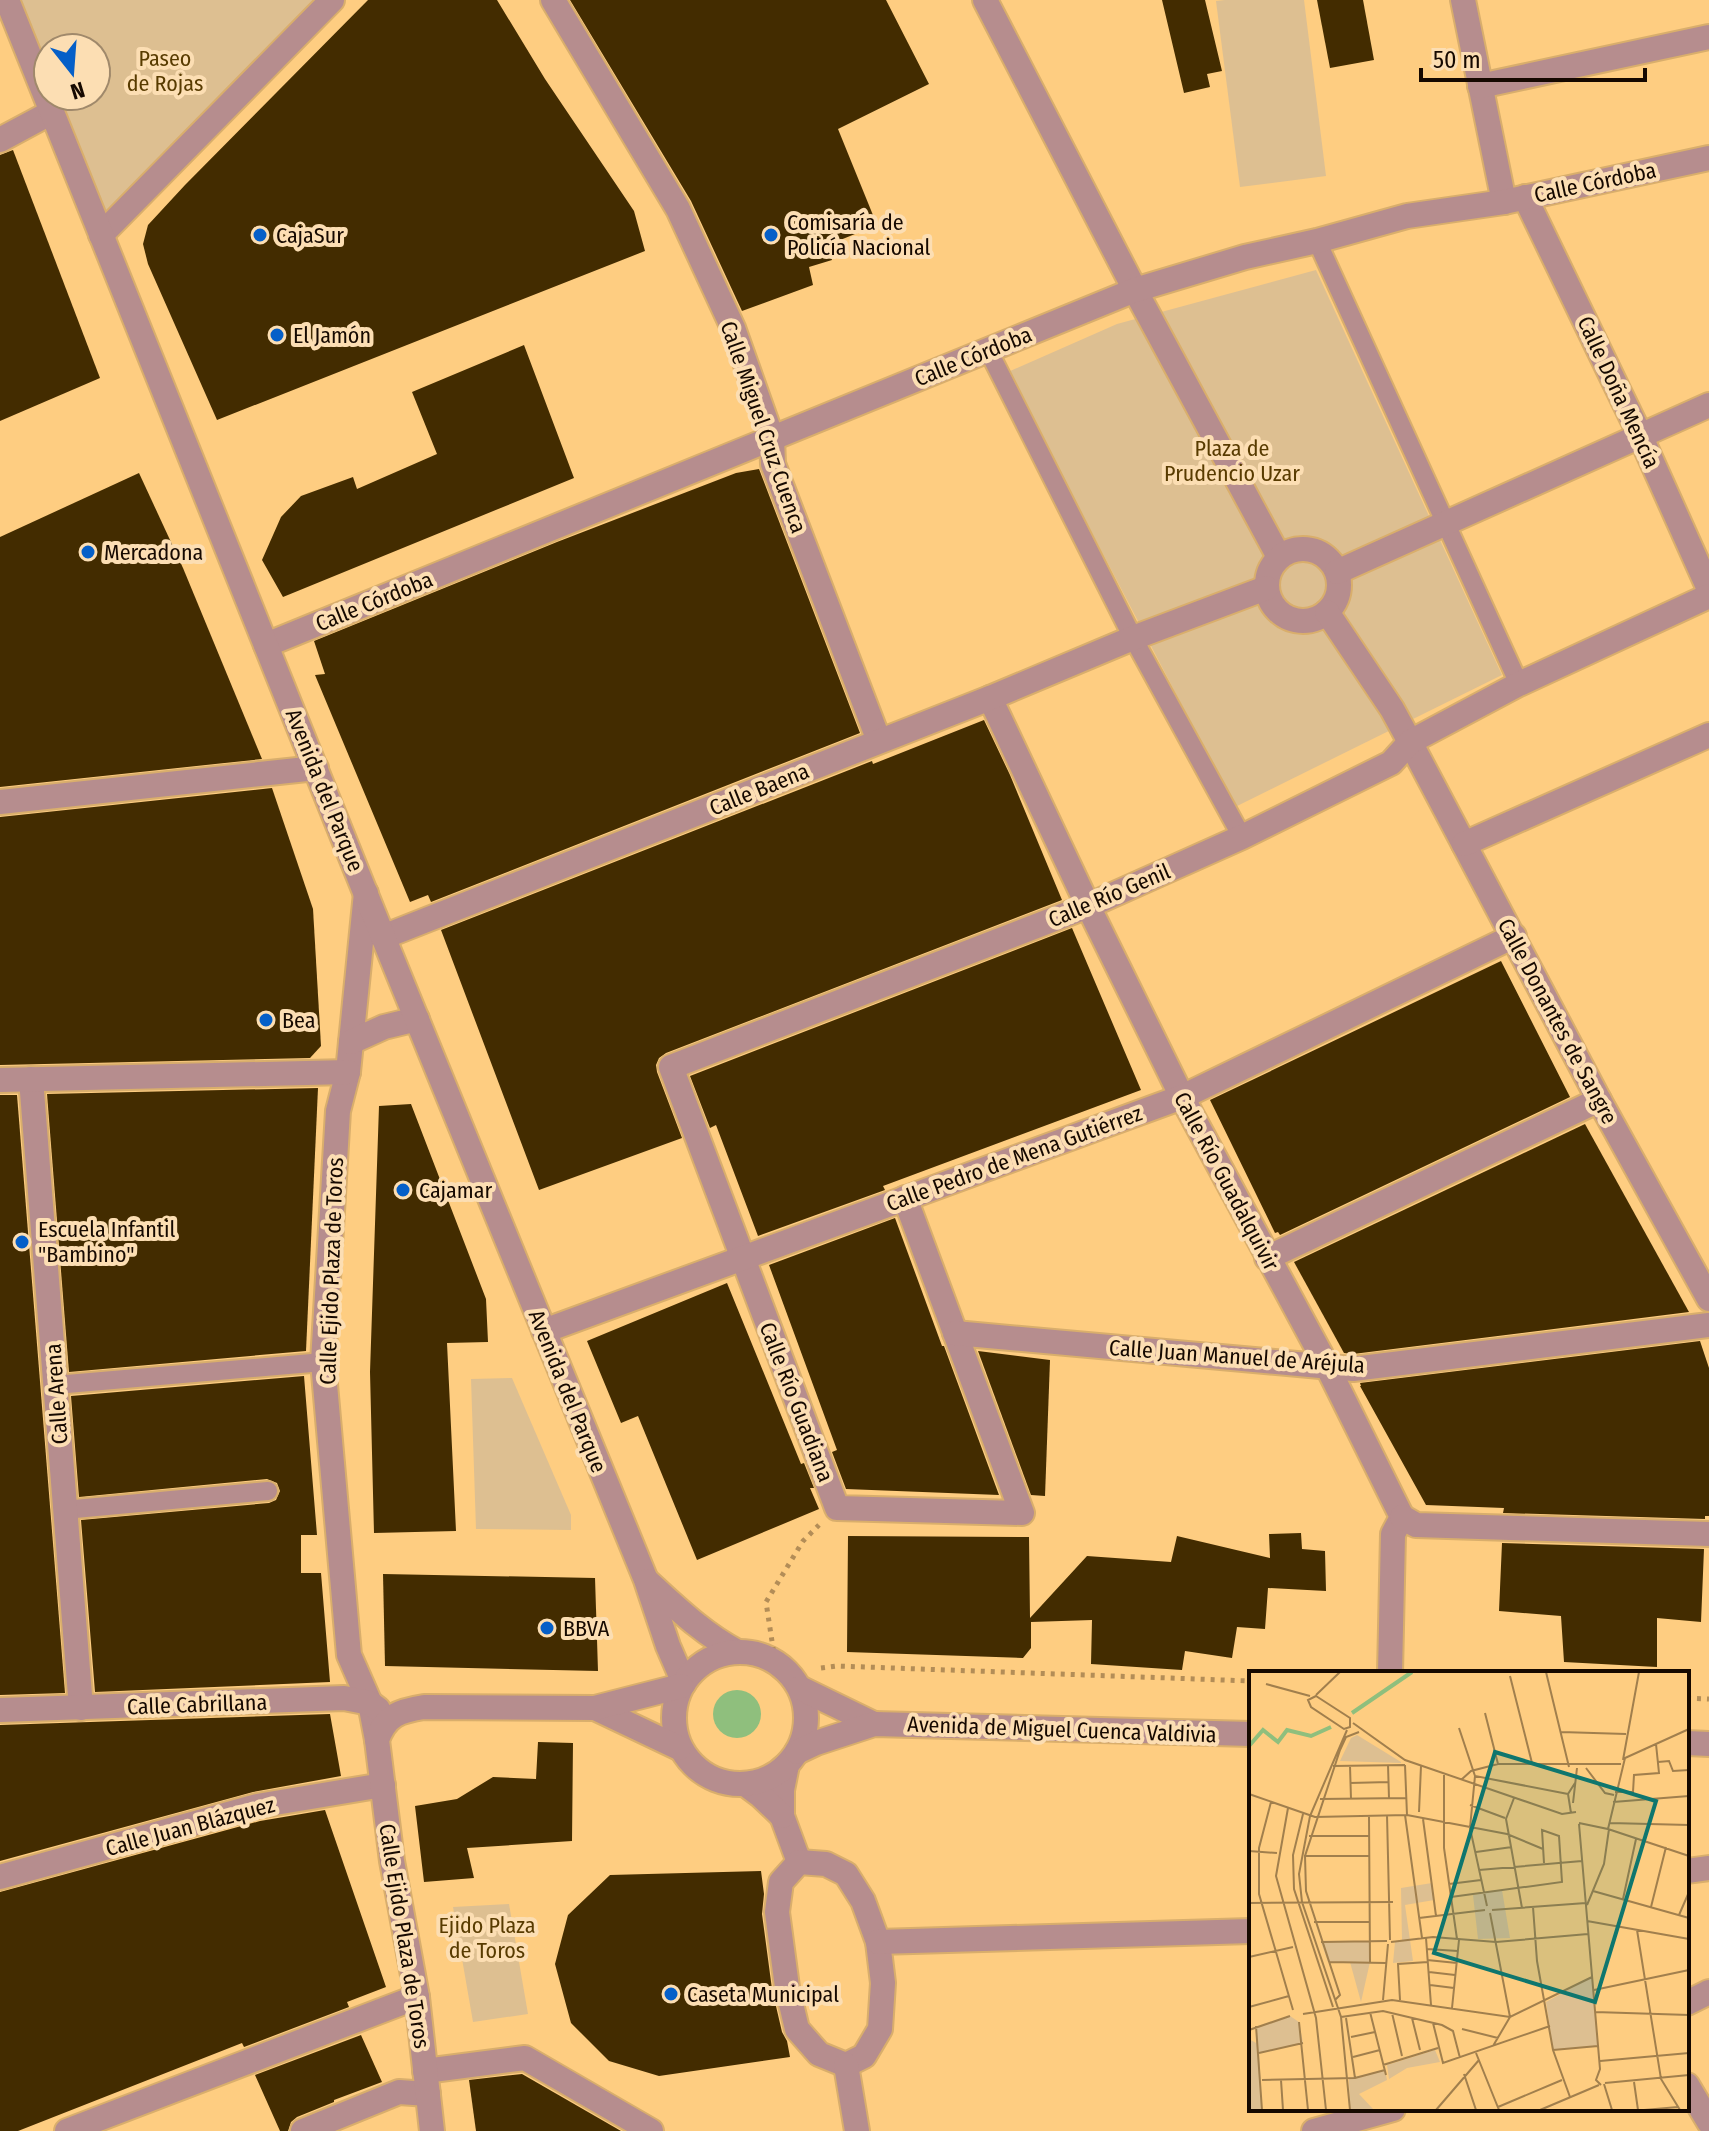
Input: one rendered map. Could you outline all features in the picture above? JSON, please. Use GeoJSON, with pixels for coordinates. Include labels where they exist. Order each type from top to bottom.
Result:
{"type":"FeatureCollection","features":[{"type":"Feature","properties":{"kind":"street","name":"Avenida del Parque"},"geometry":{"type":"LineString","coordinates":[[7,0],[32,62]]}},
{"type":"Feature","properties":{"kind":"street"},"geometry":{"type":"LineString","coordinates":[[101,235],[332,0]]}},
{"type":"Feature","properties":{"kind":"street","name":"Calle Miguel Cruz Cuenca"},"geometry":{"type":"LineString","coordinates":[[553,0],[678,209],[733,328],[772,438],[773,464],[879,741]]}},
{"type":"Feature","properties":{"kind":"street"},"geometry":{"type":"LineString","coordinates":[[985,0],[1135,290],[1279,557]]}},
{"type":"Feature","properties":{"kind":"street","name":"Calle Doña Mencía"},"geometry":{"type":"LineString","coordinates":[[1463,0],[1480,86],[1515,199],[1640,435],[1709,589]]}},
{"type":"Feature","properties":{"kind":"street"},"geometry":{"type":"LineString","coordinates":[[1480,86],[1709,37]]}},
{"type":"Feature","properties":{"kind":"street","name":"Avenida del Parque"},"geometry":{"type":"LineString","coordinates":[[52,112],[383,937],[646,1580],[682,1685]]}},
{"type":"Feature","properties":{"kind":"street"},"geometry":{"type":"LineString","coordinates":[[0,140],[52,112]]}},
{"type":"Feature","properties":{"kind":"street","name":"Calle Córdoba"},"geometry":{"type":"LineString","coordinates":[[266,645],[1135,290],[1245,257],[1407,216],[1515,199],[1709,158]]}},
{"type":"Feature","properties":{"kind":"street"},"geometry":{"type":"LineString","coordinates":[[1317,241],[1519,684]]}},
{"type":"Feature","properties":{"kind":"street"},"geometry":{"type":"LineString","coordinates":[[988,350],[1133,638],[1242,837]]}},
{"type":"Feature","properties":{"kind":"street"},"geometry":{"type":"LineString","coordinates":[[1337,572],[1709,405]]}},
{"type":"Feature","properties":{"kind":"street"},"geometry":{"type":"LineString","coordinates":[[1312,550],[1331,562],[1337,572],[1339,593],[1334,604],[1318,618],[1295,621],[1284,617],[1269,600],[1267,576],[1279,557],[1290,551],[1312,550]]}},
{"type":"Feature","properties":{"kind":"street","name":"Calle Baena"},"geometry":{"type":"LineString","coordinates":[[383,937],[1266,588]]}},
{"type":"Feature","properties":{"kind":"street","name":"Calle Río Genil"},"geometry":{"type":"LineString","coordinates":[[742,1258],[671,1067],[1088,906],[1242,837],[1391,763],[1410,742],[1519,684],[1709,596]]}},
{"type":"Feature","properties":{"kind":"street","name":"Calle Donantes de Sangre"},"geometry":{"type":"LineString","coordinates":[[1327,612],[1392,709],[1599,1100],[1709,1299]]}},
{"type":"Feature","properties":{"kind":"street","name":"Calle Río Guadalquivir"},"geometry":{"type":"LineString","coordinates":[[990,698],[1182,1097],[1327,1366],[1402,1517]]}},
{"type":"Feature","properties":{"kind":"street"},"geometry":{"type":"LineString","coordinates":[[1464,844],[1709,735]]}},
{"type":"Feature","properties":{"kind":"street"},"geometry":{"type":"LineString","coordinates":[[0,802],[316,768]]}},
{"type":"Feature","properties":{"kind":"street","name":"Calle Ejido Plaza de Toros"},"geometry":{"type":"LineString","coordinates":[[366,893],[348,1072],[338,1111],[323,1362],[349,1655],[378,1722],[392,1861],[417,1997],[432,2131]]}},
{"type":"Feature","properties":{"kind":"street","name":"Calle Pedro de Mena Gutiérrez"},"geometry":{"type":"LineString","coordinates":[[544,1331],[1182,1097],[1514,936]]}},
{"type":"Feature","properties":{"kind":"street"},"geometry":{"type":"LineString","coordinates":[[351,1042],[384,1027],[417,1019]]}},
{"type":"Feature","properties":{"kind":"street"},"geometry":{"type":"LineString","coordinates":[[0,1080],[348,1072]]}},
{"type":"Feature","properties":{"kind":"street","name":"Calle Arena"},"geometry":{"type":"LineString","coordinates":[[31,1079],[81,1708]]}},
{"type":"Feature","properties":{"kind":"street"},"geometry":{"type":"LineString","coordinates":[[1267,1258],[1599,1100]]}},
{"type":"Feature","properties":{"kind":"street"},"geometry":{"type":"LineString","coordinates":[[905,1198],[955,1333]]}},
{"type":"Feature","properties":{"kind":"street","name":"Calle Río Guadiana"},"geometry":{"type":"LineString","coordinates":[[742,1258],[837,1508],[1022,1513],[955,1333]]}},
{"type":"Feature","properties":{"kind":"street","name":"Calle Juan Manuel de Aréjula"},"geometry":{"type":"LineString","coordinates":[[955,1333],[1353,1369],[1709,1325]]}},
{"type":"Feature","properties":{"kind":"street"},"geometry":{"type":"LineString","coordinates":[[55,1385],[323,1362]]}},
{"type":"Feature","properties":{"kind":"street"},"geometry":{"type":"LineString","coordinates":[[64,1510],[268,1491]]}},
{"type":"Feature","properties":{"kind":"street"},"geometry":{"type":"LineString","coordinates":[[1390,1671],[1393,1534],[1402,1517],[1416,1525],[1709,1534]]}},
{"type":"Feature","properties":{"kind":"street","name":"Avenida del Parque"},"geometry":{"type":"LineString","coordinates":[[646,1580],[715,1640],[736,1651]]}},
{"type":"Feature","properties":{"kind":"street"},"geometry":{"type":"LineString","coordinates":[[792,1758],[775,1775],[760,1782],[729,1784],[700,1772],[679,1748],[674,1731],[675,1701],[682,1685],[703,1662],[719,1654],[736,1651],[756,1653],[775,1661],[800,1688],[807,1721],[804,1737],[792,1758],[782,1790],[782,1816],[799,1862]]}},
{"type":"Feature","properties":{"kind":"street"},"geometry":{"type":"LineString","coordinates":[[378,1722],[404,1710],[424,1707],[595,1708],[682,1685]]}},
{"type":"Feature","properties":{"kind":"street","name":"Avenida de Miguel Cuenca Valdivia"},"geometry":{"type":"LineString","coordinates":[[800,1688],[874,1724]]}},
{"type":"Feature","properties":{"kind":"street","name":"Calle Cabrillana"},"geometry":{"type":"LineString","coordinates":[[0,1710],[344,1698],[378,1722]]}},
{"type":"Feature","properties":{"kind":"street"},"geometry":{"type":"LineString","coordinates":[[595,1708],[679,1748]]}},
{"type":"Feature","properties":{"kind":"street","name":"Avenida de Miguel Cuenca Valdivia"},"geometry":{"type":"LineString","coordinates":[[792,1758],[816,1743],[874,1724],[1249,1734]]}},
{"type":"Feature","properties":{"kind":"street"},"geometry":{"type":"LineString","coordinates":[[1689,1743],[1709,1744]]}},
{"type":"Feature","properties":{"kind":"street"},"geometry":{"type":"LineString","coordinates":[[745,1784],[782,1816]]}},
{"type":"Feature","properties":{"kind":"street","name":"Calle Juan Blázquez"},"geometry":{"type":"LineString","coordinates":[[0,1877],[257,1806],[383,1785]]}},
{"type":"Feature","properties":{"kind":"street"},"geometry":{"type":"LineString","coordinates":[[799,1862],[826,1864],[846,1874],[863,1901],[878,1942],[883,1983],[880,2029],[864,2056],[846,2065],[819,2054],[797,2029],[787,1987],[777,1912],[781,1882],[799,1862]]}},
{"type":"Feature","properties":{"kind":"street"},"geometry":{"type":"LineString","coordinates":[[1689,1871],[1709,1868]]}},
{"type":"Feature","properties":{"kind":"street"},"geometry":{"type":"LineString","coordinates":[[878,1942],[1249,1931]]}},
{"type":"Feature","properties":{"kind":"street"},"geometry":{"type":"LineString","coordinates":[[1689,2002],[1709,1992]]}},
{"type":"Feature","properties":{"kind":"street"},"geometry":{"type":"LineString","coordinates":[[67,2131],[417,1997]]}},
{"type":"Feature","properties":{"kind":"street"},"geometry":{"type":"LineString","coordinates":[[303,2131],[427,2082],[525,2058],[651,2131]]}},
{"type":"Feature","properties":{"kind":"street"},"geometry":{"type":"LineString","coordinates":[[846,2065],[857,2131]]}},
{"type":"Feature","properties":{"kind":"street"},"geometry":{"type":"LineString","coordinates":[[1689,2088],[1709,2122]]}},
{"type":"Feature","properties":{"kind":"street"},"geometry":{"type":"LineString","coordinates":[[1316,2131],[1386,2111]]}},
{"type":"Feature","properties":{"kind":"path"},"geometry":{"type":"LineString","coordinates":[[775,1661],[766,1602],[803,1541],[837,1508]]}},
{"type":"Feature","properties":{"kind":"path"},"geometry":{"type":"LineString","coordinates":[[837,1666],[1249,1681]]}},
{"type":"Feature","properties":{"kind":"path"},"geometry":{"type":"LineString","coordinates":[[1689,1698],[1709,1699]]}},
{"type":"Feature","properties":{"kind":"green space","name":"Paseo de Rojas"},"geometry":{"type":"Polygon","coordinates":[[[7,0],[332,0],[101,235],[52,112],[112,112],[112,32],[32,32],[32,62],[7,0]]]}},
{"type":"Feature","properties":{"kind":"green space"},"geometry":{"type":"Polygon","coordinates":[[[1304,0],[1326,176],[1240,187],[1216,1],[1304,0]]]}},
{"type":"Feature","properties":{"kind":"green space","name":"Plaza de Prudencio Uzar"},"geometry":{"type":"Polygon","coordinates":[[[1316,270],[1502,675],[1235,807],[1008,372],[1117,324],[1316,270]]]}},
{"type":"Feature","properties":{"kind":"green space"},"geometry":{"type":"Polygon","coordinates":[[[512,1378],[571,1515],[571,1530],[476,1529],[471,1379],[512,1378]]]}},
{"type":"Feature","properties":{"kind":"green space","name":"Ejido Plaza de Toros"},"geometry":{"type":"Polygon","coordinates":[[[509,1904],[528,2014],[473,2022],[453,1907],[509,1904]]]}},
{"type":"Feature","properties":{"kind":"shaded area"},"geometry":{"type":"Polygon","coordinates":[[[737,1690],[754,1697],[761,1714],[754,1731],[737,1738],[720,1731],[713,1714],[720,1697],[737,1690]]]}},
{"type":"Feature","properties":{"kind":"building"},"geometry":{"type":"Polygon","coordinates":[[[368,0],[497,0],[545,79],[634,211],[645,251],[217,420],[148,264],[143,244],[148,225],[368,0]]]}},
{"type":"Feature","properties":{"kind":"building"},"geometry":{"type":"Polygon","coordinates":[[[570,0],[886,0],[929,84],[838,129],[877,225],[828,245],[832,260],[809,267],[813,285],[742,311],[691,201],[570,0]]]}},
{"type":"Feature","properties":{"kind":"building"},"geometry":{"type":"Polygon","coordinates":[[[1162,0],[1205,0],[1222,71],[1207,74],[1210,87],[1184,93],[1162,0]]]}},
{"type":"Feature","properties":{"kind":"building"},"geometry":{"type":"Polygon","coordinates":[[[1317,0],[1363,0],[1374,60],[1330,68],[1317,0]]]}},
{"type":"Feature","properties":{"kind":"building"},"geometry":{"type":"Polygon","coordinates":[[[13,150],[100,378],[0,421],[0,155],[13,150]]]}},
{"type":"Feature","properties":{"kind":"building"},"geometry":{"type":"Polygon","coordinates":[[[524,345],[574,478],[283,597],[262,560],[281,517],[301,496],[353,477],[357,489],[437,454],[412,392],[524,345]]]}},
{"type":"Feature","properties":{"kind":"building"},"geometry":{"type":"Polygon","coordinates":[[[759,469],[860,733],[431,902],[428,895],[410,902],[315,675],[325,674],[314,641],[557,542],[736,473],[759,469]]]}},
{"type":"Feature","properties":{"kind":"building"},"geometry":{"type":"Polygon","coordinates":[[[139,473],[183,568],[262,759],[0,787],[0,537],[139,473]]]}},
{"type":"Feature","properties":{"kind":"building"},"geometry":{"type":"Polygon","coordinates":[[[984,720],[1062,900],[666,1053],[659,1058],[657,1072],[682,1138],[539,1190],[441,930],[984,720]]]}},
{"type":"Feature","properties":{"kind":"building"},"geometry":{"type":"Polygon","coordinates":[[[272,788],[313,909],[321,1046],[310,1058],[0,1065],[0,817],[272,788]]]}},
{"type":"Feature","properties":{"kind":"building"},"geometry":{"type":"Polygon","coordinates":[[[1072,928],[1141,1090],[758,1236],[716,1125],[710,1128],[690,1076],[1072,928]]]}},
{"type":"Feature","properties":{"kind":"building"},"geometry":{"type":"Polygon","coordinates":[[[1501,961],[1570,1097],[1280,1235],[1275,1233],[1210,1100],[1501,961]]]}},
{"type":"Feature","properties":{"kind":"building"},"geometry":{"type":"Polygon","coordinates":[[[318,1088],[306,1351],[69,1372],[47,1094],[318,1088]]]}},
{"type":"Feature","properties":{"kind":"building"},"geometry":{"type":"Polygon","coordinates":[[[0,1095],[17,1095],[65,1693],[0,1695],[0,1095]]]}},
{"type":"Feature","properties":{"kind":"building"},"geometry":{"type":"Polygon","coordinates":[[[411,1104],[486,1299],[488,1342],[447,1343],[456,1531],[374,1533],[370,1372],[379,1106],[411,1104]]]}},
{"type":"Feature","properties":{"kind":"building"},"geometry":{"type":"Polygon","coordinates":[[[1585,1124],[1689,1312],[1344,1353],[1294,1262],[1585,1124]]]}},
{"type":"Feature","properties":{"kind":"building"},"geometry":{"type":"Polygon","coordinates":[[[895,1218],[999,1495],[846,1489],[832,1452],[837,1450],[769,1265],[895,1218]]]}},
{"type":"Feature","properties":{"kind":"building"},"geometry":{"type":"Polygon","coordinates":[[[727,1283],[801,1464],[804,1463],[819,1509],[697,1560],[638,1416],[621,1423],[587,1341],[727,1283]]]}},
{"type":"Feature","properties":{"kind":"building"},"geometry":{"type":"Polygon","coordinates":[[[1700,1341],[1709,1368],[1709,1516],[1705,1519],[1503,1513],[1504,1508],[1426,1505],[1360,1386],[1360,1383],[1700,1341]]]}},
{"type":"Feature","properties":{"kind":"building"},"geometry":{"type":"Polygon","coordinates":[[[978,1351],[1050,1360],[1045,1496],[1031,1495],[978,1351]]]}},
{"type":"Feature","properties":{"kind":"building"},"geometry":{"type":"Polygon","coordinates":[[[304,1376],[317,1535],[301,1535],[301,1573],[321,1573],[330,1682],[95,1692],[81,1520],[269,1503],[276,1500],[280,1491],[277,1483],[267,1479],[79,1497],[71,1396],[304,1376]]]}},
{"type":"Feature","properties":{"kind":"building"},"geometry":{"type":"Polygon","coordinates":[[[1301,1533],[1302,1549],[1325,1551],[1326,1591],[1268,1588],[1265,1629],[1237,1627],[1232,1658],[1185,1651],[1182,1670],[1091,1664],[1092,1620],[1031,1622],[1031,1648],[1023,1658],[847,1652],[848,1536],[1029,1537],[1030,1618],[1087,1556],[1171,1562],[1177,1536],[1270,1558],[1269,1534],[1301,1533]]]}},
{"type":"Feature","properties":{"kind":"building"},"geometry":{"type":"Polygon","coordinates":[[[1502,1543],[1704,1549],[1701,1622],[1657,1618],[1657,1667],[1564,1662],[1561,1616],[1499,1611],[1502,1543]]]}},
{"type":"Feature","properties":{"kind":"building"},"geometry":{"type":"Polygon","coordinates":[[[383,1574],[595,1578],[598,1671],[385,1666],[383,1574]]]}},
{"type":"Feature","properties":{"kind":"building"},"geometry":{"type":"Polygon","coordinates":[[[330,1714],[341,1776],[253,1792],[0,1861],[0,1725],[330,1714]]]}},
{"type":"Feature","properties":{"kind":"building"},"geometry":{"type":"Polygon","coordinates":[[[538,1742],[573,1743],[572,1841],[467,1848],[474,1878],[424,1882],[415,1806],[457,1799],[493,1777],[536,1779],[538,1742]]]}},
{"type":"Feature","properties":{"kind":"building"},"geometry":{"type":"Polygon","coordinates":[[[325,1810],[386,1987],[347,2002],[349,2007],[244,2047],[242,2043],[18,2131],[0,2131],[0,1892],[260,1821],[325,1810]]]}},
{"type":"Feature","properties":{"kind":"building","name":"Caseta Municipal"},"geometry":{"type":"Polygon","coordinates":[[[761,1871],[764,1894],[762,1914],[772,1989],[790,2057],[659,2076],[609,2061],[571,2023],[555,1964],[568,1915],[610,1875],[761,1871]]]}},
{"type":"Feature","properties":{"kind":"building"},"geometry":{"type":"Polygon","coordinates":[[[361,2035],[382,2082],[297,2117],[288,2131],[280,2131],[255,2075],[361,2035]]]}},
{"type":"Feature","properties":{"kind":"building"},"geometry":{"type":"Polygon","coordinates":[[[522,2074],[621,2131],[476,2131],[469,2080],[522,2074]]]}},
{"type":"Feature","properties":{"kind":"place","name":"CajaSur"},"geometry":{"type":"Point","coordinates":[260,235]}},
{"type":"Feature","properties":{"kind":"place","name":"Comisaría de Policía Nacional"},"geometry":{"type":"Point","coordinates":[771,235]}},
{"type":"Feature","properties":{"kind":"place","name":"El Jamón"},"geometry":{"type":"Point","coordinates":[277,335]}},
{"type":"Feature","properties":{"kind":"place","name":"Mercadona"},"geometry":{"type":"Point","coordinates":[88,552]}},
{"type":"Feature","properties":{"kind":"place","name":"Bea"},"geometry":{"type":"Point","coordinates":[266,1020]}},
{"type":"Feature","properties":{"kind":"place","name":"Cajamar"},"geometry":{"type":"Point","coordinates":[403,1190]}},
{"type":"Feature","properties":{"kind":"place","name":"Escuela Infantil \"Bambino\""},"geometry":{"type":"Point","coordinates":[22,1242]}},
{"type":"Feature","properties":{"kind":"place","name":"BBVA"},"geometry":{"type":"Point","coordinates":[547,1628]}},
{"type":"Feature","properties":{"kind":"place","name":"Caseta Municipal"},"geometry":{"type":"Point","coordinates":[671,1994]}}]}
